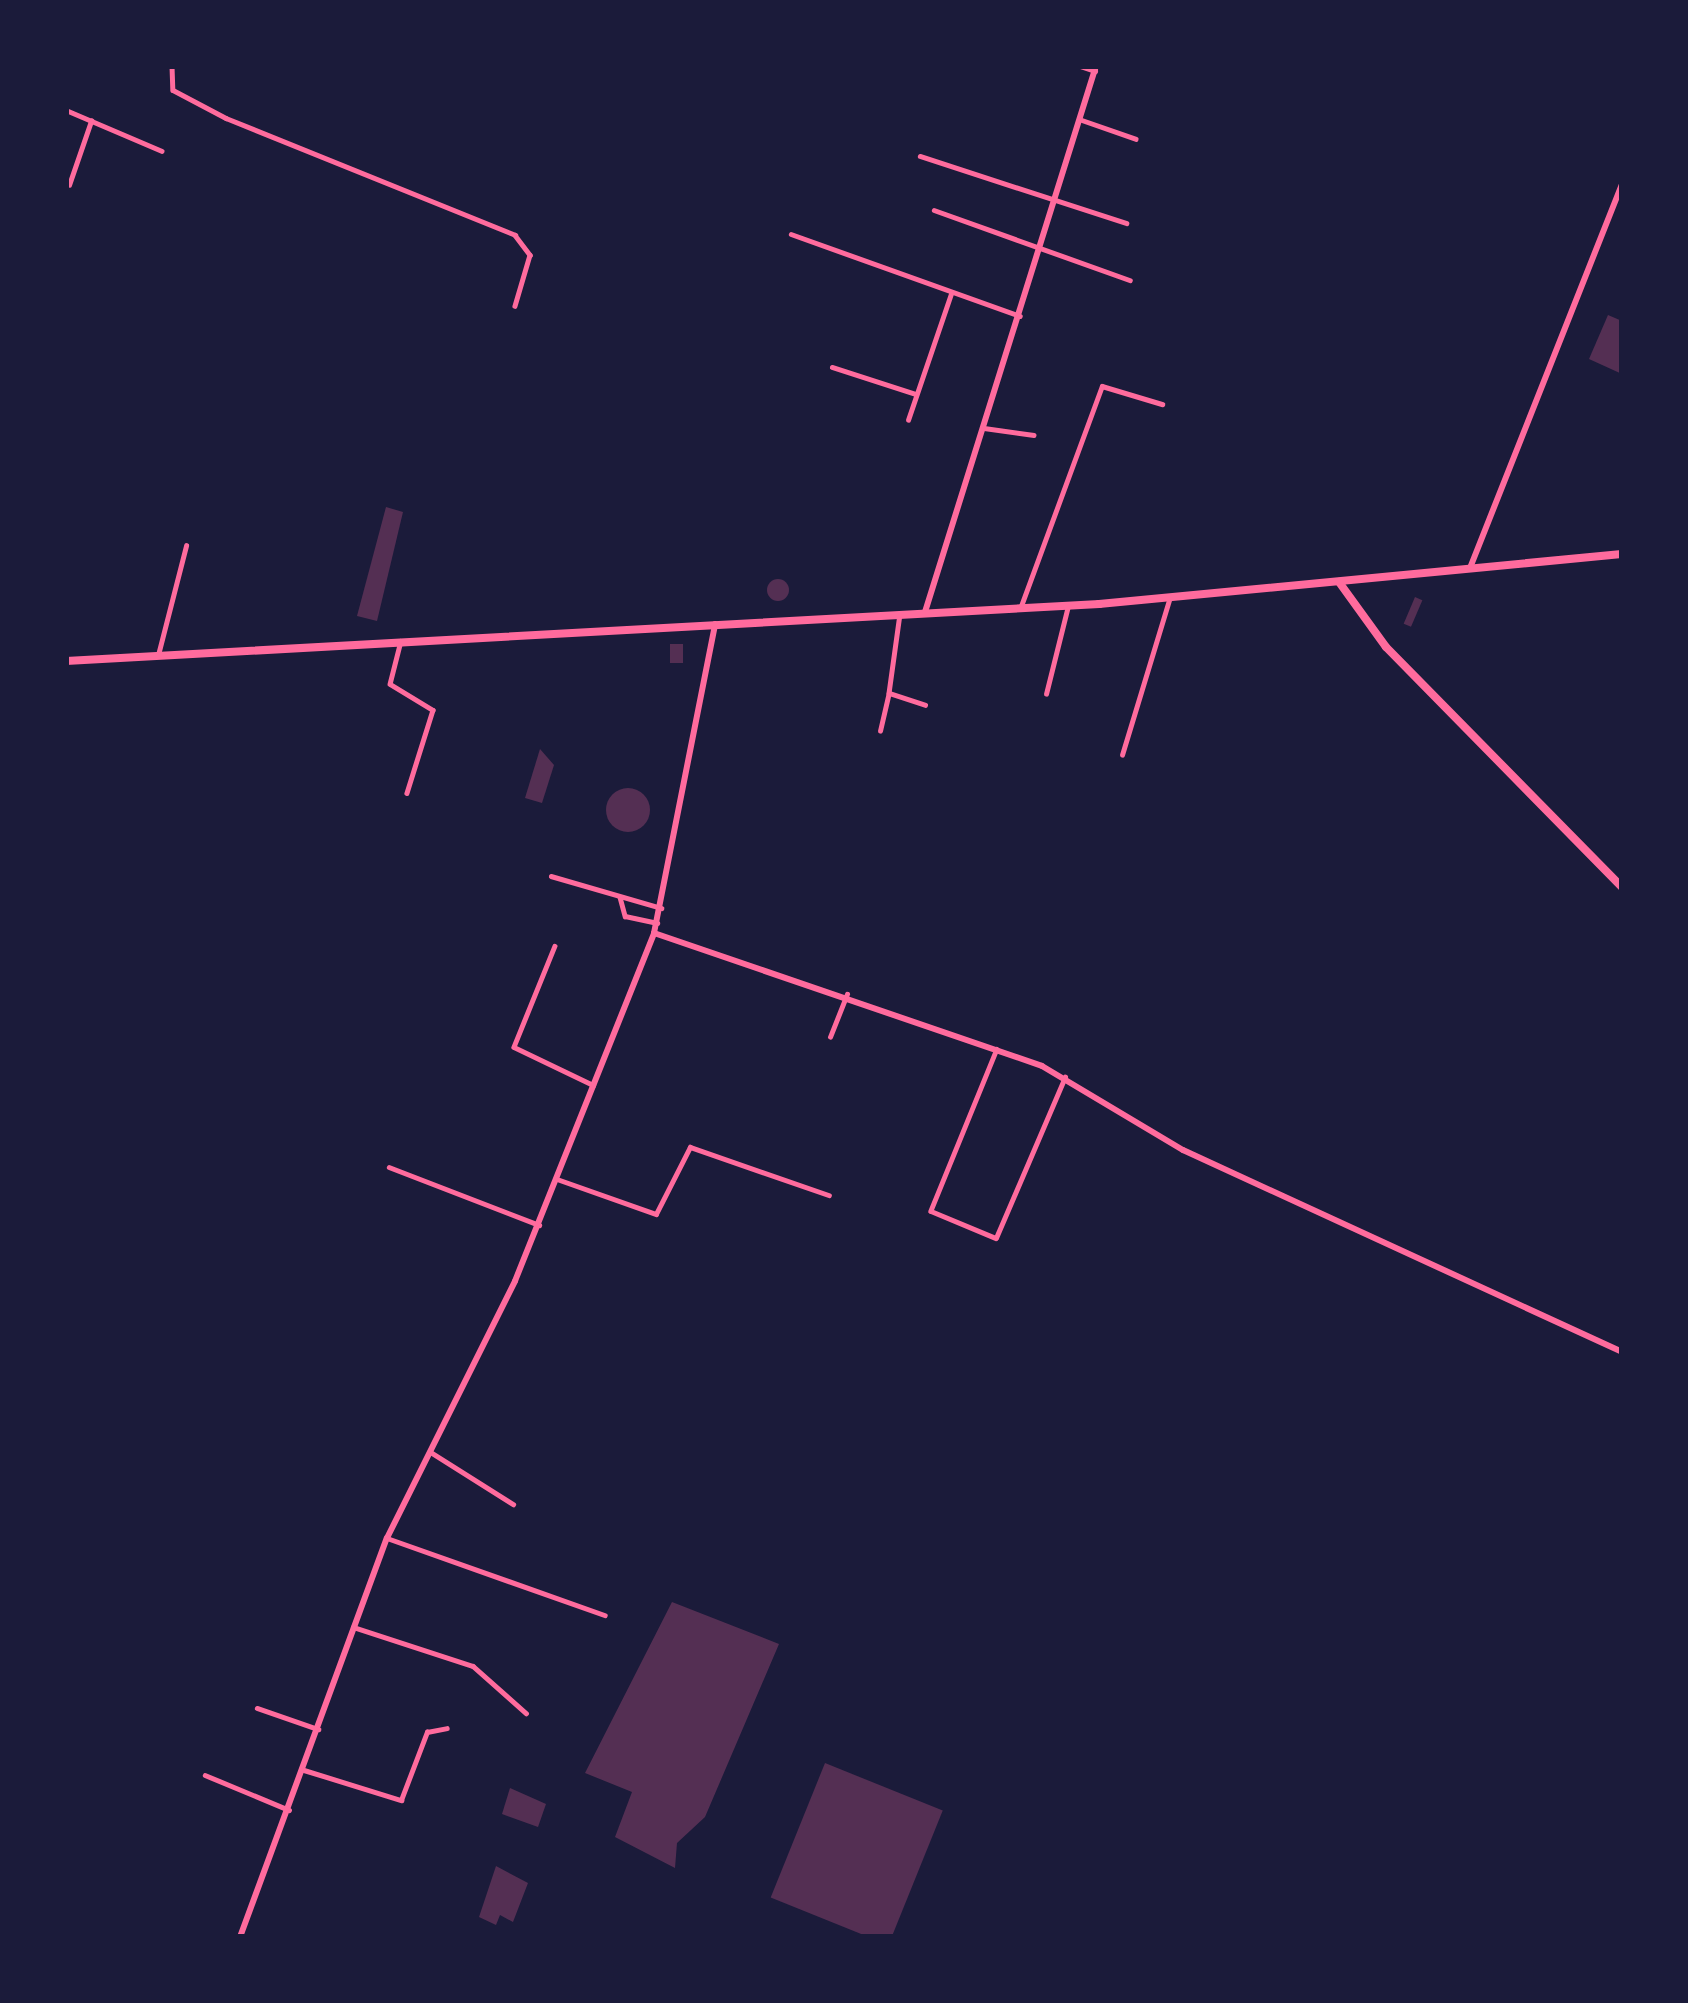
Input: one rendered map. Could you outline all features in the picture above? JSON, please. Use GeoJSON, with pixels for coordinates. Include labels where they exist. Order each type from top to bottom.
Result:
{"type":"FeatureCollection","features":[{"type":"Feature","properties":{"kind":"main road"},"geometry":{"type":"LineString","coordinates":[[66,661],[1170,599],[1622,554]]}},
{"type":"Feature","properties":{"kind":"main road"},"geometry":{"type":"LineString","coordinates":[[1339,582],[1386,647],[1622,887]]}},
{"type":"Feature","properties":{"kind":"street"},"geometry":{"type":"LineString","coordinates":[[172,66],[173,90],[226,118],[515,235],[530,255],[515,306]]}},
{"type":"Feature","properties":{"kind":"street"},"geometry":{"type":"LineString","coordinates":[[925,612],[1096,69],[1080,66]]}},
{"type":"Feature","properties":{"kind":"street"},"geometry":{"type":"LineString","coordinates":[[66,111],[163,151]]}},
{"type":"Feature","properties":{"kind":"street"},"geometry":{"type":"LineString","coordinates":[[1079,119],[1136,139]]}},
{"type":"Feature","properties":{"kind":"street"},"geometry":{"type":"LineString","coordinates":[[69,185],[91,121]]}},
{"type":"Feature","properties":{"kind":"street"},"geometry":{"type":"LineString","coordinates":[[920,156],[1126,223]]}},
{"type":"Feature","properties":{"kind":"street"},"geometry":{"type":"LineString","coordinates":[[1470,568],[1622,184]]}},
{"type":"Feature","properties":{"kind":"street"},"geometry":{"type":"LineString","coordinates":[[934,210],[1040,253],[1130,280]]}},
{"type":"Feature","properties":{"kind":"street"},"geometry":{"type":"LineString","coordinates":[[791,234],[1020,316]]}},
{"type":"Feature","properties":{"kind":"street"},"geometry":{"type":"LineString","coordinates":[[908,421],[951,294]]}},
{"type":"Feature","properties":{"kind":"street"},"geometry":{"type":"LineString","coordinates":[[832,367],[916,394]]}},
{"type":"Feature","properties":{"kind":"street"},"geometry":{"type":"LineString","coordinates":[[1021,607],[1102,386],[1162,404]]}},
{"type":"Feature","properties":{"kind":"street"},"geometry":{"type":"LineString","coordinates":[[984,428],[1034,435]]}},
{"type":"Feature","properties":{"kind":"street"},"geometry":{"type":"LineString","coordinates":[[158,655],[186,546]]}},
{"type":"Feature","properties":{"kind":"street"},"geometry":{"type":"LineString","coordinates":[[1122,755],[1170,599]]}},
{"type":"Feature","properties":{"kind":"street"},"geometry":{"type":"LineString","coordinates":[[1046,694],[1068,605]]}},
{"type":"Feature","properties":{"kind":"street"},"geometry":{"type":"LineString","coordinates":[[880,731],[900,614]]}},
{"type":"Feature","properties":{"kind":"street"},"geometry":{"type":"LineString","coordinates":[[240,1937],[387,1538],[539,1225],[654,933],[715,624]]}},
{"type":"Feature","properties":{"kind":"street"},"geometry":{"type":"LineString","coordinates":[[401,641],[389,684],[434,710],[407,793]]}},
{"type":"Feature","properties":{"kind":"street"},"geometry":{"type":"LineString","coordinates":[[889,694],[925,705]]}},
{"type":"Feature","properties":{"kind":"street"},"geometry":{"type":"LineString","coordinates":[[551,876],[661,908]]}},
{"type":"Feature","properties":{"kind":"street"},"geometry":{"type":"LineString","coordinates":[[620,896],[626,916],[657,923]]}},
{"type":"Feature","properties":{"kind":"street"},"geometry":{"type":"LineString","coordinates":[[654,933],[847,994],[1065,1077],[1183,1150],[1622,1352]]}},
{"type":"Feature","properties":{"kind":"street"},"geometry":{"type":"LineString","coordinates":[[555,946],[514,1047],[593,1084]]}},
{"type":"Feature","properties":{"kind":"street"},"geometry":{"type":"LineString","coordinates":[[66,963],[66,979]]}},
{"type":"Feature","properties":{"kind":"street"},"geometry":{"type":"LineString","coordinates":[[830,1037],[847,994]]}},
{"type":"Feature","properties":{"kind":"street"},"geometry":{"type":"LineString","coordinates":[[997,1049],[931,1211],[996,1238],[1065,1077]]}},
{"type":"Feature","properties":{"kind":"street"},"geometry":{"type":"LineString","coordinates":[[557,1178],[656,1214],[690,1147],[829,1195]]}},
{"type":"Feature","properties":{"kind":"street"},"geometry":{"type":"LineString","coordinates":[[389,1167],[539,1225]]}},
{"type":"Feature","properties":{"kind":"street"},"geometry":{"type":"LineString","coordinates":[[429,1452],[513,1504]]}},
{"type":"Feature","properties":{"kind":"street"},"geometry":{"type":"LineString","coordinates":[[387,1538],[604,1615]]}},
{"type":"Feature","properties":{"kind":"street"},"geometry":{"type":"LineString","coordinates":[[353,1627],[473,1666],[526,1713]]}},
{"type":"Feature","properties":{"kind":"street"},"geometry":{"type":"LineString","coordinates":[[257,1708],[318,1729]]}},
{"type":"Feature","properties":{"kind":"street"},"geometry":{"type":"LineString","coordinates":[[304,1770],[401,1800],[428,1731],[448,1728]]}},
{"type":"Feature","properties":{"kind":"street"},"geometry":{"type":"LineString","coordinates":[[205,1774],[289,1810]]}},
{"type":"Feature","properties":{"kind":"building"},"geometry":{"type":"Polygon","coordinates":[[[1608,315],[1622,321],[1622,374],[1589,359],[1608,315]]]}},
{"type":"Feature","properties":{"kind":"building"},"geometry":{"type":"Polygon","coordinates":[[[386,507],[403,512],[377,621],[357,616],[386,507]]]}},
{"type":"Feature","properties":{"kind":"building"},"geometry":{"type":"Polygon","coordinates":[[[778,579],[789,590],[778,601],[767,590],[778,579]]]}},
{"type":"Feature","properties":{"kind":"building"},"geometry":{"type":"Polygon","coordinates":[[[1415,597],[1422,600],[1411,627],[1404,624],[1415,597]]]}},
{"type":"Feature","properties":{"kind":"building"},"geometry":{"type":"Polygon","coordinates":[[[670,644],[683,644],[683,663],[670,663],[670,644]]]}},
{"type":"Feature","properties":{"kind":"building"},"geometry":{"type":"Polygon","coordinates":[[[540,749],[554,765],[542,803],[525,798],[540,749]]]}},
{"type":"Feature","properties":{"kind":"building"},"geometry":{"type":"Polygon","coordinates":[[[628,788],[644,794],[650,810],[644,826],[628,832],[612,826],[606,810],[612,794],[628,788]]]}},
{"type":"Feature","properties":{"kind":"building"},"geometry":{"type":"Polygon","coordinates":[[[672,1602],[779,1644],[705,1817],[677,1843],[675,1868],[615,1837],[632,1792],[585,1773],[672,1602]]]}},
{"type":"Feature","properties":{"kind":"building"},"geometry":{"type":"Polygon","coordinates":[[[825,1763],[943,1811],[892,1937],[869,1937],[771,1897],[825,1763]]]}},
{"type":"Feature","properties":{"kind":"building"},"geometry":{"type":"Polygon","coordinates":[[[510,1788],[546,1804],[538,1827],[502,1814],[510,1788]]]}},
{"type":"Feature","properties":{"kind":"building"},"geometry":{"type":"Polygon","coordinates":[[[496,1866],[528,1883],[513,1922],[500,1915],[496,1925],[479,1917],[496,1866]]]}}]}
